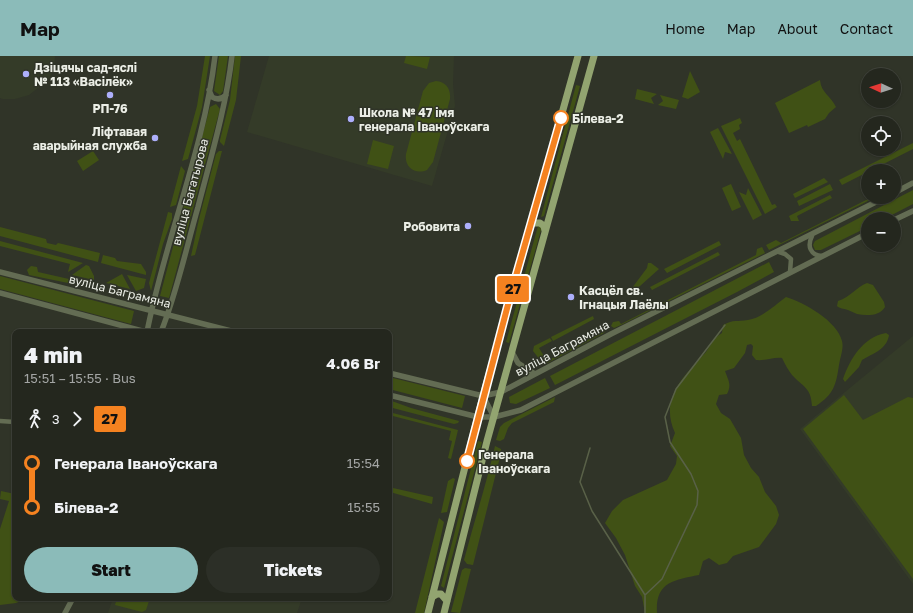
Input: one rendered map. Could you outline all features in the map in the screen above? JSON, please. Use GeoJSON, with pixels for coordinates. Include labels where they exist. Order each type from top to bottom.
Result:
{"type":"FeatureCollection","features":[{"type":"Feature","properties":{"kind":"main road"},"geometry":{"type":"LineString","coordinates":[[428,613],[483,396],[578,56]]}},
{"type":"Feature","properties":{"kind":"main road"},"geometry":{"type":"LineString","coordinates":[[444,613],[494,417],[594,56]]}},
{"type":"Feature","properties":{"kind":"main road"},"geometry":{"type":"LineString","coordinates":[[535,211],[536,217],[541,220],[545,220],[549,215]]}},
{"type":"Feature","properties":{"kind":"main road"},"geometry":{"type":"LineString","coordinates":[[530,227],[533,223],[540,223],[544,227],[545,231]]}},
{"type":"Feature","properties":{"kind":"main road"},"geometry":{"type":"LineString","coordinates":[[436,583],[438,589],[442,591],[447,590],[451,586]]}},
{"type":"Feature","properties":{"kind":"main road"},"geometry":{"type":"LineString","coordinates":[[432,598],[437,594],[442,594],[447,601]]}},
{"type":"Feature","properties":{"kind":"street","name":"вуліца Багатырова"},"geometry":{"type":"LineString","coordinates":[[148,329],[151,310],[206,106],[215,56]]}},
{"type":"Feature","properties":{"kind":"street","name":"вуліца Багатырова"},"geometry":{"type":"LineString","coordinates":[[162,329],[168,314],[223,110],[232,56]]}},
{"type":"Feature","properties":{"kind":"street"},"geometry":{"type":"LineString","coordinates":[[209,89],[210,94],[217,99],[222,98],[227,93]]}},
{"type":"Feature","properties":{"kind":"street"},"geometry":{"type":"LineString","coordinates":[[206,106],[212,102],[216,102],[222,106],[223,110]]}},
{"type":"Feature","properties":{"kind":"street"},"geometry":{"type":"LineString","coordinates":[[901,189],[913,183]]}},
{"type":"Feature","properties":{"kind":"street","name":"вуліца Баграмяна"},"geometry":{"type":"LineString","coordinates":[[392,374],[483,396],[502,392],[611,334],[812,236],[873,204]]}},
{"type":"Feature","properties":{"kind":"street"},"geometry":{"type":"LineString","coordinates":[[901,217],[913,211]]}},
{"type":"Feature","properties":{"kind":"street"},"geometry":{"type":"LineString","coordinates":[[812,236],[809,241],[810,250],[813,254],[822,256]]}},
{"type":"Feature","properties":{"kind":"street"},"geometry":{"type":"LineString","coordinates":[[392,396],[478,417],[494,417],[521,410],[861,236]]}},
{"type":"Feature","properties":{"kind":"street"},"geometry":{"type":"LineString","coordinates":[[779,252],[785,254],[791,259],[790,272]]}},
{"type":"Feature","properties":{"kind":"street","name":"вуліца Баграмяна"},"geometry":{"type":"LineString","coordinates":[[2,273],[224,329]]}},
{"type":"Feature","properties":{"kind":"street"},"geometry":{"type":"LineString","coordinates":[[0,293],[136,329]]}},
{"type":"Feature","properties":{"kind":"street"},"geometry":{"type":"LineString","coordinates":[[512,352],[518,363],[535,374]]}},
{"type":"Feature","properties":{"kind":"street"},"geometry":{"type":"LineString","coordinates":[[483,396],[494,417]]}},
{"type":"Feature","properties":{"kind":"street"},"geometry":{"type":"LineString","coordinates":[[0,421],[12,422]]}},
{"type":"Feature","properties":{"kind":"street"},"geometry":{"type":"LineString","coordinates":[[65,613],[71,601]]}},
{"type":"Feature","properties":{"kind":"shaded area","name":"Дзіцячы сад-яслі № 113 «Васілёк»"},"geometry":{"type":"Polygon","coordinates":[[[0,56],[55,56],[54,69],[48,80],[29,95],[15,99],[3,99],[0,98],[0,56]]]}},
{"type":"Feature","properties":{"kind":"shaded area","name":"Школа № 47 імя генерала Іваноўскага"},"geometry":{"type":"Polygon","coordinates":[[[269,56],[454,56],[453,84],[455,106],[432,186],[247,132],[269,56]]]}},
{"type":"Feature","properties":{"kind":"shaded area"},"geometry":{"type":"Polygon","coordinates":[[[913,336],[913,584],[800,429],[913,336]]]}},
{"type":"Feature","properties":{"kind":"shaded area"},"geometry":{"type":"Polygon","coordinates":[[[112,601],[301,601],[297,613],[108,613],[112,601]]]}},
{"type":"Feature","properties":{"kind":"green space"},"geometry":{"type":"Polygon","coordinates":[[[205,56],[210,56],[202,107],[188,159],[182,161],[197,106],[205,56]]]}},
{"type":"Feature","properties":{"kind":"green space"},"geometry":{"type":"Polygon","coordinates":[[[219,56],[228,56],[223,91],[220,95],[214,91],[219,56]]]}},
{"type":"Feature","properties":{"kind":"green space"},"geometry":{"type":"Polygon","coordinates":[[[235,56],[241,56],[236,100],[224,146],[220,140],[230,100],[235,56]]]}},
{"type":"Feature","properties":{"kind":"green space"},"geometry":{"type":"Polygon","coordinates":[[[406,56],[430,57],[427,69],[404,63],[406,56]]]}},
{"type":"Feature","properties":{"kind":"green space"},"geometry":{"type":"Polygon","coordinates":[[[690,71],[700,92],[688,99],[682,97],[690,71]]]}},
{"type":"Feature","properties":{"kind":"green space"},"geometry":{"type":"Polygon","coordinates":[[[820,80],[822,88],[836,107],[825,119],[808,127],[807,125],[789,133],[775,103],[820,80]]]}},
{"type":"Feature","properties":{"kind":"green space"},"geometry":{"type":"Polygon","coordinates":[[[436,81],[445,84],[449,89],[450,99],[433,162],[427,170],[415,171],[411,169],[407,163],[406,154],[423,91],[429,83],[436,81]]]}},
{"type":"Feature","properties":{"kind":"green space"},"geometry":{"type":"Polygon","coordinates":[[[576,85],[580,86],[544,216],[541,217],[576,85]]]}},
{"type":"Feature","properties":{"kind":"green space"},"geometry":{"type":"Polygon","coordinates":[[[637,89],[657,94],[651,98],[654,104],[635,99],[637,89]]]}},
{"type":"Feature","properties":{"kind":"green space"},"geometry":{"type":"Polygon","coordinates":[[[660,95],[679,100],[676,109],[658,105],[663,101],[660,95]]]}},
{"type":"Feature","properties":{"kind":"green space"},"geometry":{"type":"Polygon","coordinates":[[[216,104],[220,109],[169,298],[160,296],[210,107],[216,104]]]}},
{"type":"Feature","properties":{"kind":"green space"},"geometry":{"type":"Polygon","coordinates":[[[740,118],[742,123],[739,125],[740,129],[733,133],[737,141],[740,139],[772,205],[775,204],[777,207],[765,214],[721,126],[740,118]]]}},
{"type":"Feature","properties":{"kind":"green space"},"geometry":{"type":"Polygon","coordinates":[[[718,128],[732,154],[725,152],[723,159],[710,132],[718,128]]]}},
{"type":"Feature","properties":{"kind":"green space"},"geometry":{"type":"Polygon","coordinates":[[[373,140],[394,146],[388,169],[367,164],[373,140]]]}},
{"type":"Feature","properties":{"kind":"green space"},"geometry":{"type":"Polygon","coordinates":[[[913,143],[913,149],[901,155],[901,149],[913,143]]]}},
{"type":"Feature","properties":{"kind":"green space"},"geometry":{"type":"Polygon","coordinates":[[[93,151],[99,160],[83,171],[77,161],[93,151]]]}},
{"type":"Feature","properties":{"kind":"green space"},"geometry":{"type":"Polygon","coordinates":[[[219,151],[222,151],[195,255],[191,256],[216,154],[219,151]]]}},
{"type":"Feature","properties":{"kind":"green space"},"geometry":{"type":"Polygon","coordinates":[[[887,156],[899,156],[883,164],[871,164],[887,156]]]}},
{"type":"Feature","properties":{"kind":"green space"},"geometry":{"type":"Polygon","coordinates":[[[181,166],[185,171],[176,205],[170,207],[181,166]]]}},
{"type":"Feature","properties":{"kind":"green space"},"geometry":{"type":"Polygon","coordinates":[[[861,169],[861,175],[842,185],[839,180],[861,169]]]}},
{"type":"Feature","properties":{"kind":"green space"},"geometry":{"type":"Polygon","coordinates":[[[824,178],[828,182],[795,198],[793,194],[824,178]]]}},
{"type":"Feature","properties":{"kind":"green space"},"geometry":{"type":"Polygon","coordinates":[[[731,184],[741,207],[732,211],[722,188],[731,184]]]}},
{"type":"Feature","properties":{"kind":"green space"},"geometry":{"type":"Polygon","coordinates":[[[830,184],[833,190],[799,206],[797,201],[830,184]]]}},
{"type":"Feature","properties":{"kind":"green space"},"geometry":{"type":"Polygon","coordinates":[[[748,188],[762,215],[753,220],[739,192],[746,195],[748,188]]]}},
{"type":"Feature","properties":{"kind":"green space"},"geometry":{"type":"Polygon","coordinates":[[[913,190],[913,204],[898,212],[871,212],[886,204],[901,204],[901,196],[913,190]]]}},
{"type":"Feature","properties":{"kind":"green space"},"geometry":{"type":"Polygon","coordinates":[[[830,195],[832,198],[797,216],[799,221],[791,221],[789,216],[830,195]]]}},
{"type":"Feature","properties":{"kind":"green space"},"geometry":{"type":"Polygon","coordinates":[[[861,203],[862,204],[769,250],[766,245],[776,240],[781,243],[861,203]]]}},
{"type":"Feature","properties":{"kind":"green space"},"geometry":{"type":"Polygon","coordinates":[[[168,212],[172,213],[172,219],[163,244],[151,291],[149,283],[168,212]]]}},
{"type":"Feature","properties":{"kind":"green space"},"geometry":{"type":"Polygon","coordinates":[[[861,217],[861,230],[821,250],[815,250],[813,245],[815,241],[861,217]]]}},
{"type":"Feature","properties":{"kind":"green space"},"geometry":{"type":"Polygon","coordinates":[[[538,226],[541,227],[541,230],[509,343],[506,342],[538,226]]]}},
{"type":"Feature","properties":{"kind":"green space"},"geometry":{"type":"Polygon","coordinates":[[[0,227],[46,239],[47,243],[56,245],[58,243],[100,253],[98,262],[0,236],[0,227]]]}},
{"type":"Feature","properties":{"kind":"green space"},"geometry":{"type":"Polygon","coordinates":[[[0,241],[83,263],[68,272],[70,264],[0,246],[0,241]]]}},
{"type":"Feature","properties":{"kind":"green space"},"geometry":{"type":"Polygon","coordinates":[[[719,241],[721,245],[667,273],[664,269],[719,241]]]}},
{"type":"Feature","properties":{"kind":"green space"},"geometry":{"type":"Polygon","coordinates":[[[762,247],[765,253],[621,325],[614,328],[611,326],[613,322],[619,321],[621,324],[756,255],[757,249],[762,247]]]}},
{"type":"Feature","properties":{"kind":"green space"},"geometry":{"type":"Polygon","coordinates":[[[718,252],[720,255],[652,290],[650,287],[718,252]]]}},
{"type":"Feature","properties":{"kind":"green space"},"geometry":{"type":"Polygon","coordinates":[[[103,255],[115,258],[117,261],[141,264],[146,272],[146,275],[101,263],[103,255]]]}},
{"type":"Feature","properties":{"kind":"green space"},"geometry":{"type":"Polygon","coordinates":[[[769,262],[774,272],[737,292],[555,385],[550,376],[769,262]]]}},
{"type":"Feature","properties":{"kind":"green space"},"geometry":{"type":"Polygon","coordinates":[[[648,263],[651,263],[659,269],[640,286],[629,292],[647,268],[648,263]]]}},
{"type":"Feature","properties":{"kind":"green space"},"geometry":{"type":"Polygon","coordinates":[[[86,265],[89,266],[94,276],[94,280],[72,275],[86,265]]]}},
{"type":"Feature","properties":{"kind":"green space"},"geometry":{"type":"Polygon","coordinates":[[[31,266],[37,267],[38,272],[69,279],[68,283],[29,275],[27,270],[31,266]]]}},
{"type":"Feature","properties":{"kind":"green space"},"geometry":{"type":"Polygon","coordinates":[[[122,274],[130,289],[106,283],[122,274]]]}},
{"type":"Feature","properties":{"kind":"green space"},"geometry":{"type":"Polygon","coordinates":[[[127,275],[146,279],[144,288],[136,291],[127,275]]]}},
{"type":"Feature","properties":{"kind":"green space"},"geometry":{"type":"Polygon","coordinates":[[[0,276],[134,311],[131,324],[0,289],[0,276]]]}},
{"type":"Feature","properties":{"kind":"green space"},"geometry":{"type":"Polygon","coordinates":[[[867,283],[873,285],[884,302],[885,307],[883,310],[873,315],[861,315],[837,306],[838,301],[867,283]]]}},
{"type":"Feature","properties":{"kind":"green space"},"geometry":{"type":"Polygon","coordinates":[[[786,297],[811,308],[827,320],[839,334],[842,341],[842,350],[837,378],[830,393],[822,402],[816,406],[812,406],[808,391],[792,375],[782,358],[756,360],[752,355],[753,346],[751,344],[747,345],[745,353],[734,368],[725,371],[729,382],[728,391],[727,394],[719,395],[716,404],[721,413],[730,419],[741,438],[744,455],[751,468],[759,477],[765,492],[776,506],[779,515],[776,524],[759,547],[733,556],[727,563],[719,565],[709,558],[703,561],[699,575],[674,581],[668,584],[659,595],[657,613],[645,613],[642,597],[635,586],[625,555],[616,538],[605,523],[612,511],[623,500],[667,480],[676,464],[677,456],[670,446],[675,433],[671,420],[670,409],[672,398],[682,379],[706,352],[715,339],[722,333],[723,325],[730,322],[758,317],[786,297]]]}},
{"type":"Feature","properties":{"kind":"green space"},"geometry":{"type":"Polygon","coordinates":[[[593,316],[594,319],[553,341],[551,337],[593,316]]]}},
{"type":"Feature","properties":{"kind":"green space"},"geometry":{"type":"Polygon","coordinates":[[[602,328],[606,330],[604,333],[544,365],[533,351],[534,346],[550,338],[552,341],[539,348],[547,361],[601,333],[602,328]]]}},
{"type":"Feature","properties":{"kind":"green space"},"geometry":{"type":"Polygon","coordinates":[[[886,333],[889,335],[886,344],[862,360],[859,367],[845,382],[843,379],[846,371],[858,350],[871,339],[886,333]]]}},
{"type":"Feature","properties":{"kind":"green space"},"geometry":{"type":"Polygon","coordinates":[[[392,378],[465,396],[462,408],[392,390],[392,378]]]}},
{"type":"Feature","properties":{"kind":"green space"},"geometry":{"type":"Polygon","coordinates":[[[545,378],[550,388],[516,404],[510,403],[509,397],[545,378]]]}},
{"type":"Feature","properties":{"kind":"green space"},"geometry":{"type":"Polygon","coordinates":[[[844,395],[863,420],[908,397],[913,398],[913,579],[803,429],[844,395]]]}},
{"type":"Feature","properties":{"kind":"green space"},"geometry":{"type":"Polygon","coordinates":[[[555,397],[554,402],[512,423],[508,428],[504,439],[500,441],[496,440],[500,427],[504,423],[555,397]]]}},
{"type":"Feature","properties":{"kind":"green space"},"geometry":{"type":"Polygon","coordinates":[[[392,401],[411,408],[459,421],[458,423],[454,424],[392,408],[392,401]]]}},
{"type":"Feature","properties":{"kind":"green space"},"geometry":{"type":"Polygon","coordinates":[[[392,413],[458,430],[451,459],[448,458],[452,441],[449,440],[451,431],[392,416],[392,413]]]}},
{"type":"Feature","properties":{"kind":"green space"},"geometry":{"type":"Polygon","coordinates":[[[478,441],[482,442],[444,588],[441,586],[478,441]]]}},
{"type":"Feature","properties":{"kind":"green space"},"geometry":{"type":"Polygon","coordinates":[[[495,446],[501,449],[501,453],[473,565],[467,564],[464,560],[495,446]]]}},
{"type":"Feature","properties":{"kind":"green space"},"geometry":{"type":"Polygon","coordinates":[[[453,478],[455,479],[447,512],[441,513],[448,481],[453,478]]]}},
{"type":"Feature","properties":{"kind":"green space"},"geometry":{"type":"Polygon","coordinates":[[[392,485],[393,488],[433,497],[432,504],[392,493],[392,485]]]}},
{"type":"Feature","properties":{"kind":"green space"},"geometry":{"type":"Polygon","coordinates":[[[1,491],[12,493],[12,601],[21,601],[0,605],[0,529],[9,501],[0,499],[1,491]]]}},
{"type":"Feature","properties":{"kind":"green space"},"geometry":{"type":"Polygon","coordinates":[[[439,518],[444,522],[424,613],[415,613],[439,518]]]}},
{"type":"Feature","properties":{"kind":"green space"},"geometry":{"type":"Polygon","coordinates":[[[465,568],[471,569],[460,613],[451,612],[462,570],[465,568]]]}},
{"type":"Feature","properties":{"kind":"green space"},"geometry":{"type":"Polygon","coordinates":[[[116,601],[149,601],[146,610],[142,612],[115,605],[116,601]]]}},
{"type":"Feature","properties":{"kind":"waterway"},"geometry":{"type":"LineString","coordinates":[[645,613],[645,595],[662,579],[697,505],[698,491],[691,474],[670,442],[665,417],[676,389],[725,325]]}},
{"type":"Feature","properties":{"kind":"waterway"},"geometry":{"type":"LineString","coordinates":[[590,448],[580,482],[592,511],[645,595]]}},
{"type":"Feature","properties":{"kind":"bus line","name":"27"},"geometry":{"type":"LineString","coordinates":[[467,461],[510,297],[561,118]]}},
{"type":"Feature","properties":{"kind":"place","name":"Дзіцячы сад-яслі № 113 «Васілёк»"},"geometry":{"type":"Point","coordinates":[26,74]}},
{"type":"Feature","properties":{"kind":"place","name":"РП-76"},"geometry":{"type":"Point","coordinates":[110,95]}},
{"type":"Feature","properties":{"kind":"place","name":"Білева-2"},"geometry":{"type":"Point","coordinates":[561,118]}},
{"type":"Feature","properties":{"kind":"place","name":"Школа № 47 імя генерала Іваноўскага"},"geometry":{"type":"Point","coordinates":[351,119]}},
{"type":"Feature","properties":{"kind":"place","name":"Ліфтавая аварыйная служба"},"geometry":{"type":"Point","coordinates":[155,138]}},
{"type":"Feature","properties":{"kind":"place","name":"Робовита"},"geometry":{"type":"Point","coordinates":[468,226]}},
{"type":"Feature","properties":{"kind":"place","name":"Касцёл св. Ігнацыя Лаёлы"},"geometry":{"type":"Point","coordinates":[571,297]}},
{"type":"Feature","properties":{"kind":"place","name":"Генерала Іваноўскага"},"geometry":{"type":"Point","coordinates":[467,461]}}]}
